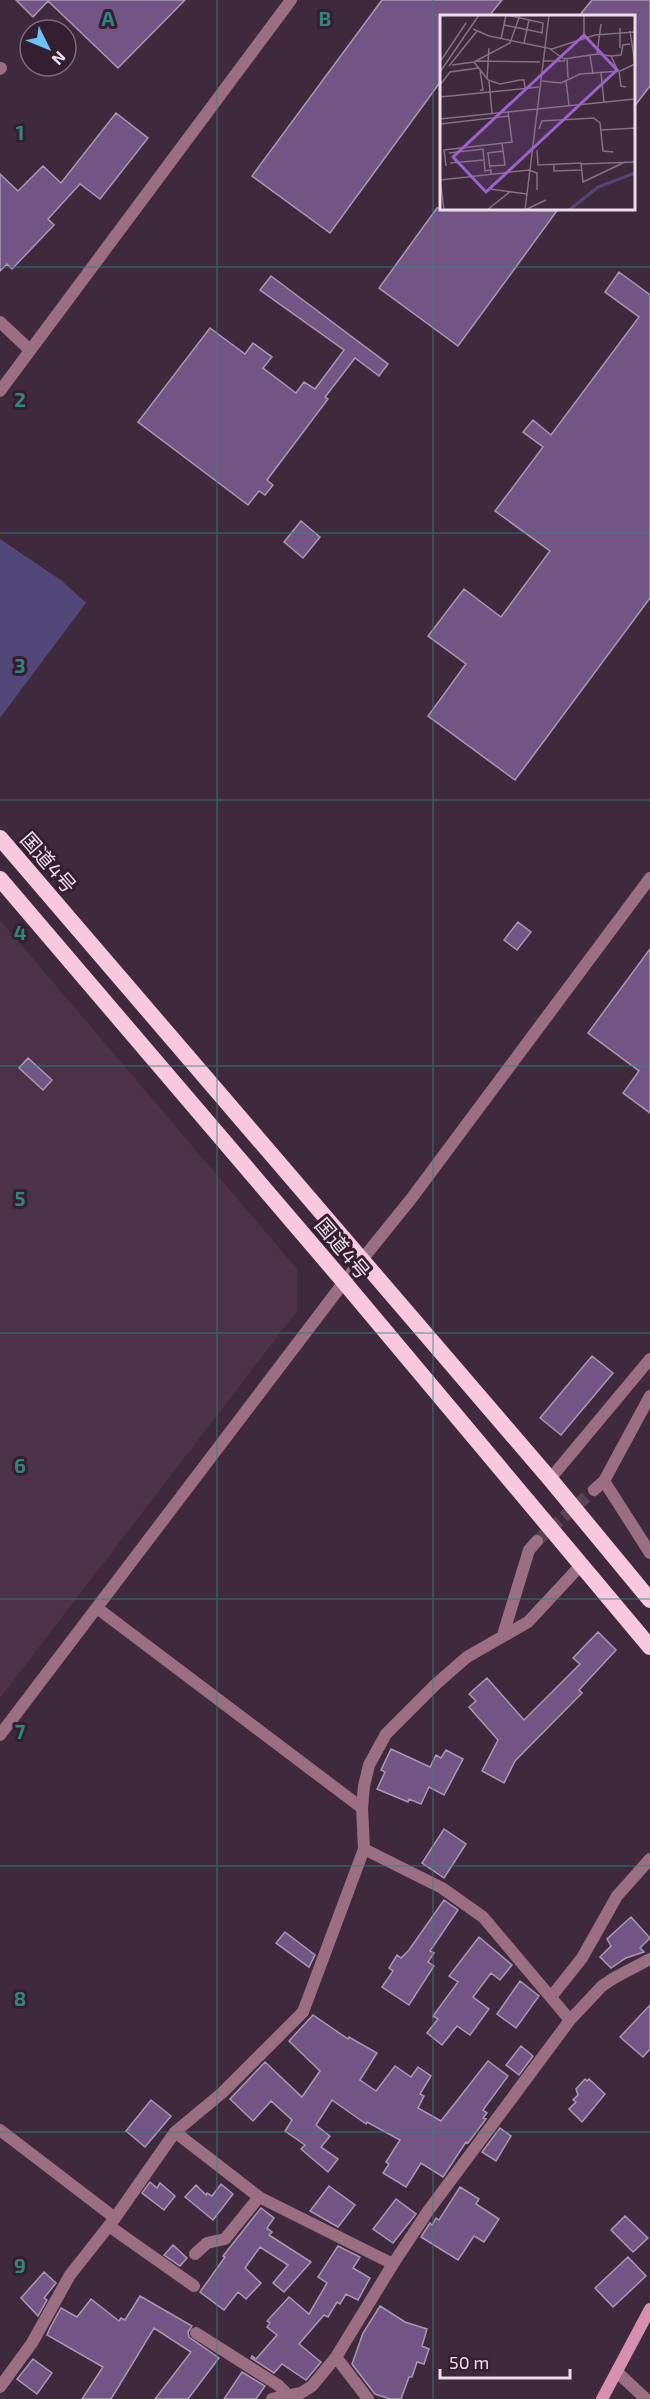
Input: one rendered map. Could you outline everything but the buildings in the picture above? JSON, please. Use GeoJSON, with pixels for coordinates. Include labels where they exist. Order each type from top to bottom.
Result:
{"type":"FeatureCollection","features":[{"type":"Feature","properties":{"kind":"highway","name":"国道4号"},"geometry":{"type":"LineString","coordinates":[[0,838],[550,1479],[650,1600]]}},
{"type":"Feature","properties":{"kind":"highway","name":"国道4号"},"geometry":{"type":"LineString","coordinates":[[0,879],[344,1281],[650,1647]]}},
{"type":"Feature","properties":{"kind":"main road"},"geometry":{"type":"LineString","coordinates":[[603,2399],[650,2309]]}},
{"type":"Feature","properties":{"kind":"street"},"geometry":{"type":"LineString","coordinates":[[0,391],[291,0]]}},
{"type":"Feature","properties":{"kind":"street"},"geometry":{"type":"LineString","coordinates":[[0,322],[30,350]]}},
{"type":"Feature","properties":{"kind":"street"},"geometry":{"type":"LineString","coordinates":[[0,1735],[344,1281],[418,1190],[650,878]]}},
{"type":"Feature","properties":{"kind":"street"},"geometry":{"type":"LineString","coordinates":[[550,1479],[650,1359]]}},
{"type":"Feature","properties":{"kind":"street"},"geometry":{"type":"LineString","coordinates":[[594,1490],[603,1481],[650,1396]]}},
{"type":"Feature","properties":{"kind":"street"},"geometry":{"type":"LineString","coordinates":[[603,1481],[650,1554]]}},
{"type":"Feature","properties":{"kind":"street"},"geometry":{"type":"LineString","coordinates":[[503,1635],[529,1550],[537,1541]]}},
{"type":"Feature","properties":{"kind":"street"},"geometry":{"type":"LineString","coordinates":[[0,2387],[32,2343],[70,2275],[112,2222],[176,2132],[222,2093],[303,2012],[364,1849],[362,1808],[369,1765],[386,1734],[467,1657],[528,1622],[582,1564]]}},
{"type":"Feature","properties":{"kind":"street"},"geometry":{"type":"LineString","coordinates":[[97,1608],[362,1808]]}},
{"type":"Feature","properties":{"kind":"street"},"geometry":{"type":"LineString","coordinates":[[364,1849],[442,1888],[483,1917],[570,2020]]}},
{"type":"Feature","properties":{"kind":"street"},"geometry":{"type":"LineString","coordinates":[[551,1997],[582,1958],[617,1896],[650,1859]]}},
{"type":"Feature","properties":{"kind":"street"},"geometry":{"type":"LineString","coordinates":[[272,2399],[302,2393],[312,2386],[336,2357],[428,2211],[570,2020],[602,1986],[614,1977],[650,1959]]}},
{"type":"Feature","properties":{"kind":"street"},"geometry":{"type":"LineString","coordinates":[[0,2130],[194,2286]]}},
{"type":"Feature","properties":{"kind":"street"},"geometry":{"type":"LineString","coordinates":[[176,2132],[259,2197],[393,2264]]}},
{"type":"Feature","properties":{"kind":"street"},"geometry":{"type":"LineString","coordinates":[[195,2254],[207,2243],[225,2239],[259,2197]]}},
{"type":"Feature","properties":{"kind":"street"},"geometry":{"type":"LineString","coordinates":[[196,2333],[278,2385],[288,2395]]}},
{"type":"Feature","properties":{"kind":"street"},"geometry":{"type":"LineString","coordinates":[[336,2357],[368,2399]]}},
{"type":"Feature","properties":{"kind":"street"},"geometry":{"type":"LineString","coordinates":[[617,2372],[646,2399]]}},
{"type":"Feature","properties":{"kind":"shaded area"},"geometry":{"type":"Polygon","coordinates":[[[0,539],[62,581],[86,603],[0,718],[0,539]]]}},
{"type":"Feature","properties":{"kind":"shaded area"},"geometry":{"type":"Polygon","coordinates":[[[0,920],[297,1269],[297,1311],[0,1698],[0,920]]]}},
{"type":"Feature","properties":{"kind":"tunnel"},"geometry":{"type":"LineString","coordinates":[[537,1541],[594,1490]]}}]}
